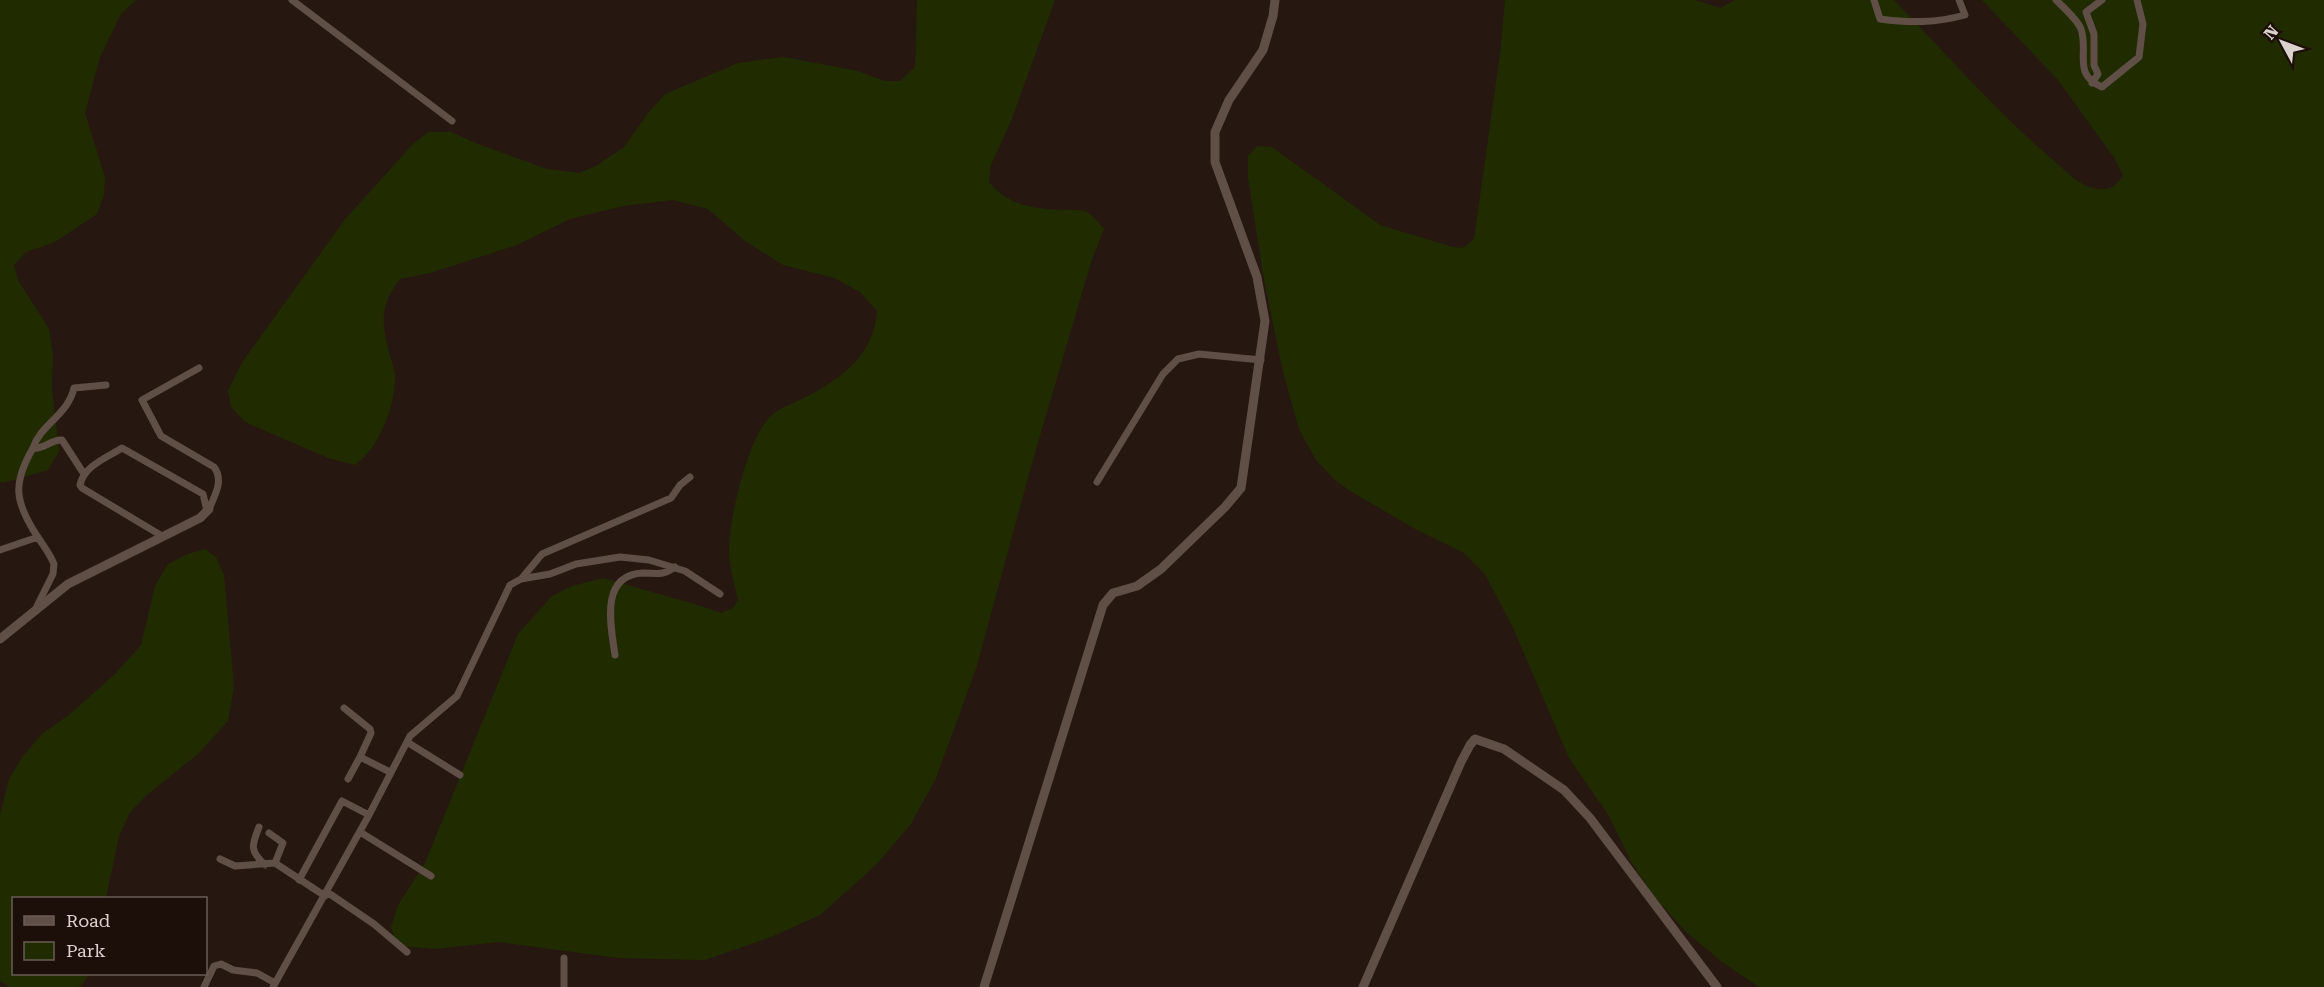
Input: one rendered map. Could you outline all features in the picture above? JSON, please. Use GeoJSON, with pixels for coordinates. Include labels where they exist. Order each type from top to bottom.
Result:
{"type":"FeatureCollection","features":[{"type":"Feature","properties":{"kind":"street"},"geometry":{"type":"LineString","coordinates":[[292,0],[452,121]]}},
{"type":"Feature","properties":{"kind":"street"},"geometry":{"type":"LineString","coordinates":[[984,987],[1103,605],[1113,593],[1137,586],[1161,569],[1225,507],[1241,488],[1265,321],[1257,277],[1215,162],[1215,132],[1229,100],[1263,50],[1274,16],[1275,0]]}},
{"type":"Feature","properties":{"kind":"street"},"geometry":{"type":"LineString","coordinates":[[1874,0],[1880,20],[1908,23],[1940,22],[1965,15],[1959,0]]}},
{"type":"Feature","properties":{"kind":"street"},"geometry":{"type":"LineString","coordinates":[[2056,0],[2081,28],[2083,72],[2092,83],[2102,87],[2139,57],[2143,24],[2136,0]]}},
{"type":"Feature","properties":{"kind":"street"},"geometry":{"type":"LineString","coordinates":[[2092,83],[2098,74],[2094,65],[2094,34],[2086,12],[2102,0]]}},
{"type":"Feature","properties":{"kind":"street"},"geometry":{"type":"LineString","coordinates":[[1097,482],[1163,374],[1178,359],[1199,354],[1261,360]]}},
{"type":"Feature","properties":{"kind":"street"},"geometry":{"type":"LineString","coordinates":[[0,639],[37,606],[68,584],[200,518],[208,510],[216,495],[218,472],[214,467],[161,436],[142,400],[199,368]]}},
{"type":"Feature","properties":{"kind":"street"},"geometry":{"type":"LineString","coordinates":[[37,606],[53,574],[54,564],[23,514],[19,474],[35,440],[67,407],[74,388],[106,385]]}},
{"type":"Feature","properties":{"kind":"street"},"geometry":{"type":"LineString","coordinates":[[33,448],[39,449],[56,440],[62,440],[84,474]]}},
{"type":"Feature","properties":{"kind":"street"},"geometry":{"type":"LineString","coordinates":[[162,536],[82,488],[80,485],[86,470],[122,448],[203,494],[208,510]]}},
{"type":"Feature","properties":{"kind":"street"},"geometry":{"type":"LineString","coordinates":[[521,579],[542,554],[671,498],[680,485],[690,477]]}},
{"type":"Feature","properties":{"kind":"street"},"geometry":{"type":"LineString","coordinates":[[0,550],[38,537]]}},
{"type":"Feature","properties":{"kind":"street"},"geometry":{"type":"LineString","coordinates":[[204,987],[214,966],[221,964],[233,970],[257,973],[274,985],[360,832],[406,742],[421,725],[457,696],[510,585],[521,579],[550,574],[576,564],[620,557],[649,560],[675,567],[720,594]]}},
{"type":"Feature","properties":{"kind":"street"},"geometry":{"type":"LineString","coordinates":[[615,655],[610,609],[611,598],[616,587],[629,576],[666,573],[675,567]]}},
{"type":"Feature","properties":{"kind":"street"},"geometry":{"type":"LineString","coordinates":[[344,708],[370,729],[371,733],[348,779]]}},
{"type":"Feature","properties":{"kind":"street"},"geometry":{"type":"LineString","coordinates":[[1363,987],[1461,762],[1475,739],[1504,749],[1564,790],[1590,818],[1717,987]]}},
{"type":"Feature","properties":{"kind":"street"},"geometry":{"type":"LineString","coordinates":[[406,742],[460,775]]}},
{"type":"Feature","properties":{"kind":"street"},"geometry":{"type":"LineString","coordinates":[[360,757],[390,772]]}},
{"type":"Feature","properties":{"kind":"street"},"geometry":{"type":"LineString","coordinates":[[299,880],[342,801],[369,815]]}},
{"type":"Feature","properties":{"kind":"street"},"geometry":{"type":"LineString","coordinates":[[259,827],[252,849],[255,856],[265,865]]}},
{"type":"Feature","properties":{"kind":"street"},"geometry":{"type":"LineString","coordinates":[[360,832],[430,876]]}},
{"type":"Feature","properties":{"kind":"street"},"geometry":{"type":"LineString","coordinates":[[268,833],[283,843],[275,863]]}},
{"type":"Feature","properties":{"kind":"street"},"geometry":{"type":"LineString","coordinates":[[220,859],[236,866],[275,863],[299,880],[374,924],[407,952]]}},
{"type":"Feature","properties":{"kind":"street"},"geometry":{"type":"LineString","coordinates":[[564,958],[564,987]]}},
{"type":"Feature","properties":{"kind":"green space"},"geometry":{"type":"Polygon","coordinates":[[[0,0],[136,0],[121,14],[100,57],[85,113],[105,177],[104,195],[97,214],[55,242],[26,252],[14,265],[18,280],[49,329],[53,355],[52,389],[59,451],[48,470],[3,483],[0,482],[0,0]]]}},
{"type":"Feature","properties":{"kind":"green space"},"geometry":{"type":"Polygon","coordinates":[[[917,0],[1055,0],[1011,121],[991,165],[989,182],[996,190],[1023,205],[1086,212],[1095,218],[1104,229],[1092,259],[1032,463],[976,669],[936,778],[911,824],[876,865],[820,915],[771,937],[705,960],[618,958],[499,942],[434,949],[403,946],[395,939],[391,927],[398,905],[425,863],[518,634],[552,596],[572,586],[603,578],[721,613],[733,608],[738,600],[729,551],[732,519],[748,458],[756,439],[764,424],[773,414],[820,390],[854,363],[870,340],[877,311],[860,292],[834,278],[783,265],[745,241],[708,209],[673,200],[623,206],[570,219],[517,245],[430,273],[400,279],[393,288],[384,314],[386,341],[395,375],[393,399],[379,437],[372,448],[355,465],[328,458],[245,422],[231,407],[228,391],[243,361],[346,218],[413,144],[428,132],[451,132],[547,169],[579,173],[596,166],[624,147],[648,113],[665,94],[738,63],[784,57],[858,71],[885,81],[900,81],[915,67],[917,0]]]}},
{"type":"Feature","properties":{"kind":"green space"},"geometry":{"type":"Polygon","coordinates":[[[1505,0],[1695,0],[1720,8],[1735,0],[1894,0],[2031,141],[2077,180],[2087,186],[2107,189],[2117,183],[2123,175],[2115,159],[2058,80],[1982,0],[2324,0],[2324,987],[1759,987],[1722,962],[1685,931],[1652,894],[1630,860],[1609,816],[1569,758],[1513,628],[1485,574],[1464,553],[1417,530],[1350,491],[1334,479],[1316,460],[1299,429],[1283,372],[1264,280],[1248,178],[1248,156],[1257,146],[1272,147],[1380,225],[1453,247],[1463,248],[1474,239],[1501,47],[1505,0]]]}},
{"type":"Feature","properties":{"kind":"green space"},"geometry":{"type":"Polygon","coordinates":[[[205,549],[216,557],[224,575],[234,687],[228,721],[198,754],[148,794],[130,812],[119,836],[106,897],[12,897],[12,975],[88,975],[79,987],[10,987],[0,981],[0,815],[9,779],[23,756],[43,733],[69,715],[115,674],[141,645],[155,586],[168,564],[205,549]]]}}]}
